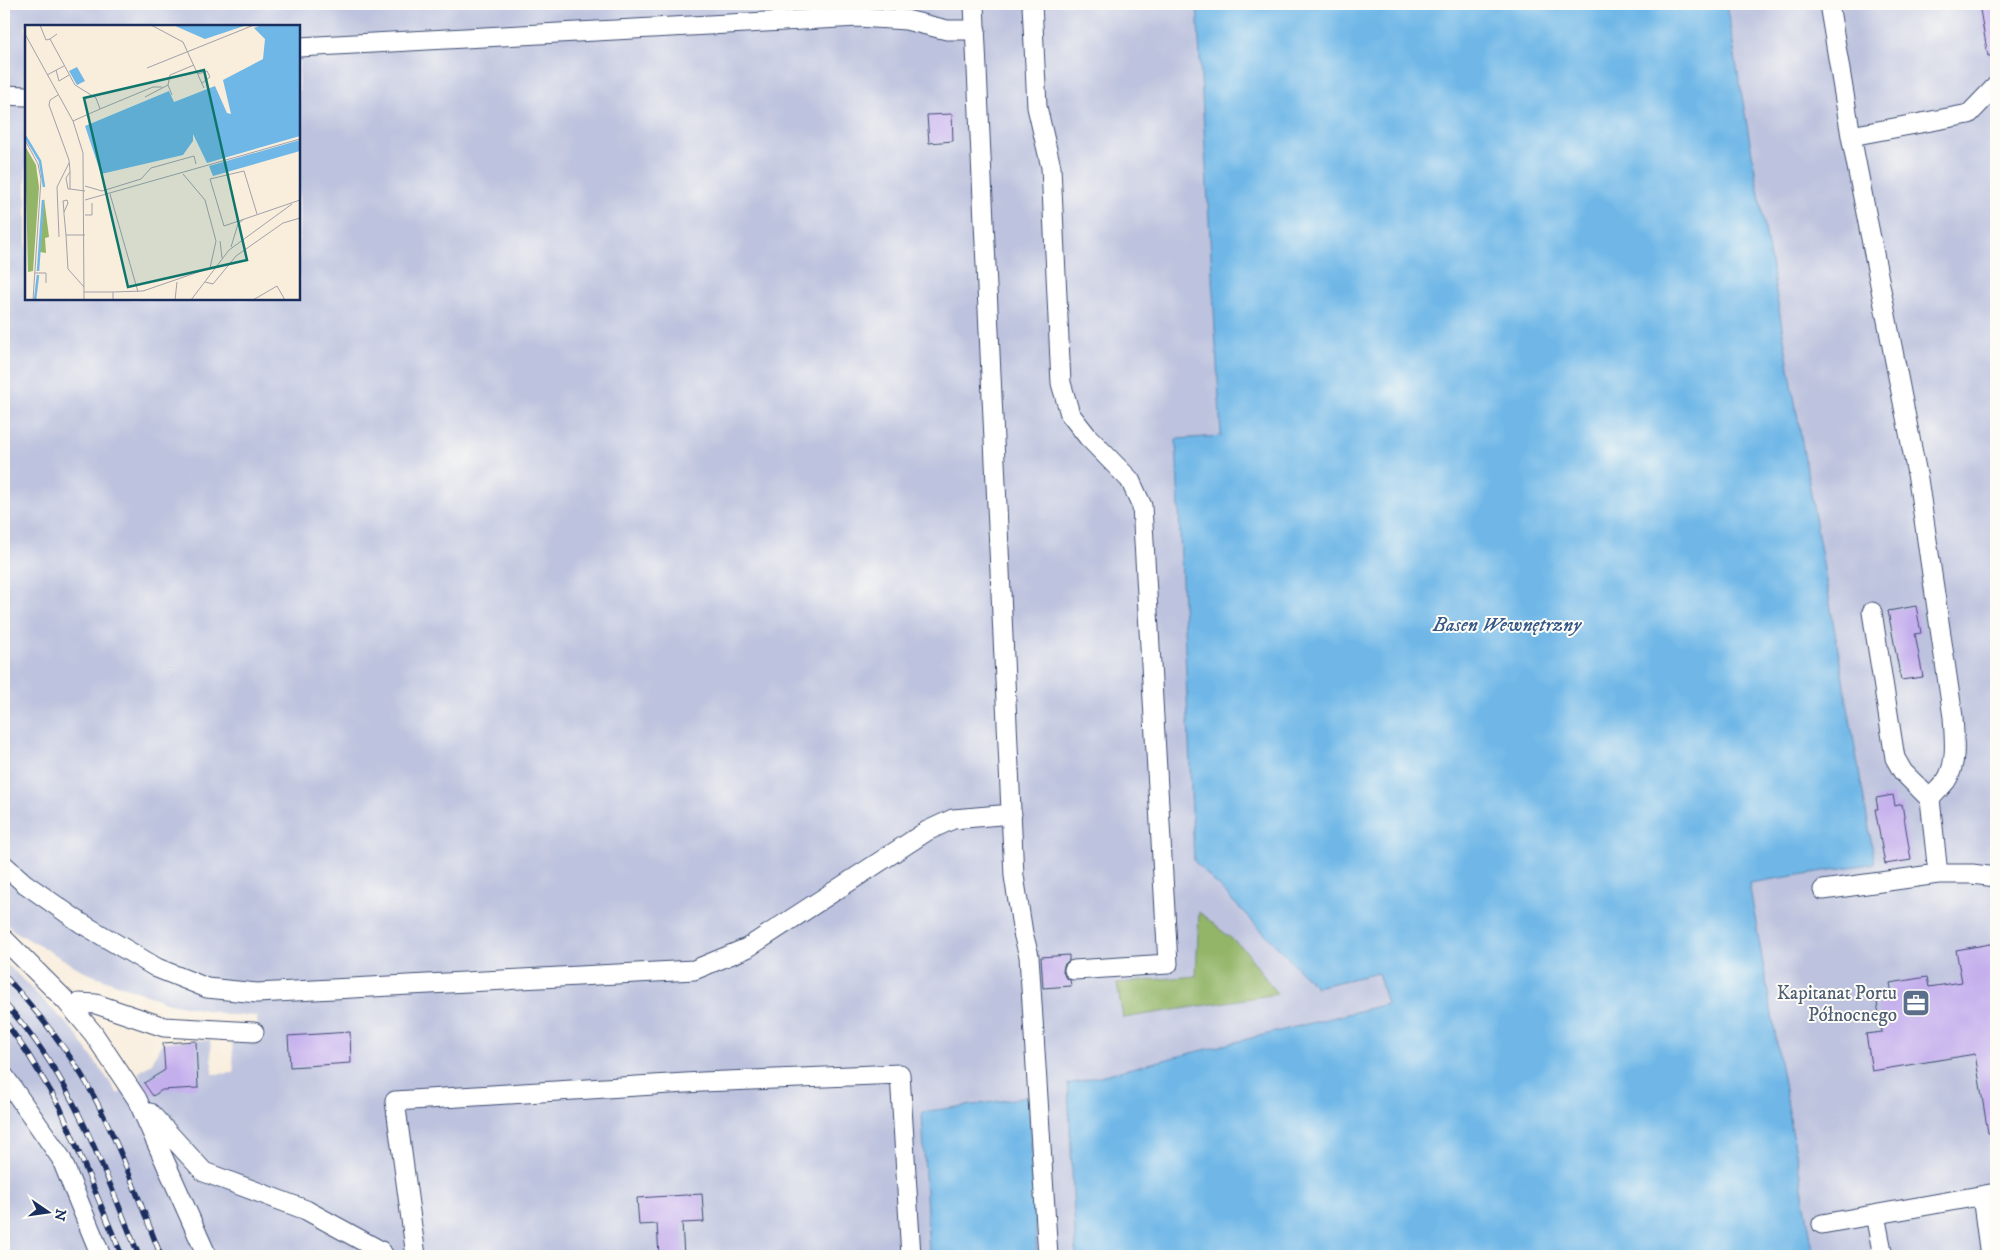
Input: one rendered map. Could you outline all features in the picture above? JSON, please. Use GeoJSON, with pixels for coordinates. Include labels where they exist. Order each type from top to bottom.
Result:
{"type":"FeatureCollection","features":[{"type":"Feature","properties":{"kind":"street"},"geometry":{"type":"LineString","coordinates":[[974,4],[1014,876],[1023,934],[1030,956],[1048,1256]]}},
{"type":"Feature","properties":{"kind":"street"},"geometry":{"type":"LineString","coordinates":[[1032,4],[1037,107],[1051,167],[1061,383],[1070,414],[1088,437],[1130,480],[1142,506],[1168,964],[1074,970]]}},
{"type":"Feature","properties":{"kind":"street"},"geometry":{"type":"LineString","coordinates":[[1828,4],[1851,136],[1918,479],[1953,717],[1954,753],[1951,770],[1946,780],[1930,799]]}},
{"type":"Feature","properties":{"kind":"street"},"geometry":{"type":"LineString","coordinates":[[300,47],[858,17],[906,20],[947,30],[976,30]]}},
{"type":"Feature","properties":{"kind":"street"},"geometry":{"type":"LineString","coordinates":[[1851,136],[1969,114],[1996,86]]}},
{"type":"Feature","properties":{"kind":"street"},"geometry":{"type":"LineString","coordinates":[[4,95],[25,96]]}},
{"type":"Feature","properties":{"kind":"street"},"geometry":{"type":"LineString","coordinates":[[1872,612],[1894,758],[1903,772],[1930,799],[1938,874]]}},
{"type":"Feature","properties":{"kind":"street"},"geometry":{"type":"LineString","coordinates":[[4,865],[24,882],[81,922],[158,968],[206,988],[257,993],[694,970],[747,948],[927,831],[952,819],[1012,814]]}},
{"type":"Feature","properties":{"kind":"street"},"geometry":{"type":"LineString","coordinates":[[1823,890],[1938,874],[1972,874],[1996,877]]}},
{"type":"Feature","properties":{"kind":"street"},"geometry":{"type":"LineString","coordinates":[[4,939],[72,1008],[93,1033],[133,1093],[204,1172],[306,1210],[382,1251],[384,1256]]}},
{"type":"Feature","properties":{"kind":"street"},"geometry":{"type":"LineString","coordinates":[[72,1008],[79,1003],[96,1004],[164,1027],[254,1032]]}},
{"type":"Feature","properties":{"kind":"street"},"geometry":{"type":"LineString","coordinates":[[416,1256],[395,1101],[702,1082],[900,1074],[911,1256]]}},
{"type":"Feature","properties":{"kind":"street"},"geometry":{"type":"LineString","coordinates":[[4,1076],[61,1158],[101,1256]]}},
{"type":"Feature","properties":{"kind":"street"},"geometry":{"type":"LineString","coordinates":[[133,1093],[207,1256]]}},
{"type":"Feature","properties":{"kind":"street"},"geometry":{"type":"LineString","coordinates":[[1822,1224],[1989,1194],[1990,1256]]}},
{"type":"Feature","properties":{"kind":"street"},"geometry":{"type":"LineString","coordinates":[[1875,1214],[1883,1256]]}},
{"type":"Feature","properties":{"kind":"shaded area"},"geometry":{"type":"Polygon","coordinates":[[[4,4],[1197,4],[1221,436],[1177,439],[1378,973],[1387,1005],[1068,1084],[1076,1256],[1037,1256],[1028,1097],[922,1112],[929,1256],[4,1256],[4,961],[73,1030],[118,1094],[141,1078],[138,1073],[152,1063],[162,1042],[210,1040],[213,1074],[234,1073],[232,1041],[258,1039],[257,1016],[231,1015],[169,1003],[87,973],[14,931],[4,920],[4,4]]]}},
{"type":"Feature","properties":{"kind":"shaded area"},"geometry":{"type":"Polygon","coordinates":[[[1726,4],[1996,4],[1996,1256],[1814,1256],[1749,883],[1875,862],[1726,4]]]}},
{"type":"Feature","properties":{"kind":"green space"},"geometry":{"type":"Polygon","coordinates":[[[1199,912],[1245,950],[1277,994],[1123,1018],[1117,983],[1196,976],[1199,912]]]}},
{"type":"Feature","properties":{"kind":"water","name":"Basen Wewnętrzny"},"geometry":{"type":"Polygon","coordinates":[[[1197,4],[1726,4],[1875,863],[1749,883],[1814,1256],[1076,1256],[1068,1084],[1387,1004],[1378,973],[1316,987],[1194,861],[1176,439],[1221,436],[1197,4]]]}},
{"type":"Feature","properties":{"kind":"water"},"geometry":{"type":"Polygon","coordinates":[[[1029,1097],[1037,1256],[929,1256],[922,1112],[1029,1097]]]}},
{"type":"Feature","properties":{"kind":"building"},"geometry":{"type":"Polygon","coordinates":[[[1979,4],[1996,4],[1996,55],[1988,56],[1979,4]]]}},
{"type":"Feature","properties":{"kind":"building"},"geometry":{"type":"Polygon","coordinates":[[[952,114],[953,141],[929,143],[927,115],[952,114]]]}},
{"type":"Feature","properties":{"kind":"building"},"geometry":{"type":"Polygon","coordinates":[[[1916,606],[1921,633],[1915,634],[1923,677],[1901,680],[1888,611],[1916,606]]]}},
{"type":"Feature","properties":{"kind":"building"},"geometry":{"type":"Polygon","coordinates":[[[1893,795],[1895,806],[1902,804],[1911,860],[1885,864],[1875,809],[1878,809],[1876,798],[1893,795]]]}},
{"type":"Feature","properties":{"kind":"building"},"geometry":{"type":"Polygon","coordinates":[[[1996,943],[1996,1133],[1988,1133],[1975,1054],[1872,1071],[1866,1034],[1882,1032],[1876,997],[1892,994],[1890,983],[1927,977],[1929,987],[1962,982],[1956,950],[1996,943]]]}},
{"type":"Feature","properties":{"kind":"building"},"geometry":{"type":"Polygon","coordinates":[[[1069,955],[1069,960],[1064,965],[1063,971],[1065,977],[1070,980],[1071,986],[1043,988],[1041,957],[1069,955]]]}},
{"type":"Feature","properties":{"kind":"building"},"geometry":{"type":"Polygon","coordinates":[[[350,1032],[351,1063],[290,1067],[288,1036],[350,1032]]]}},
{"type":"Feature","properties":{"kind":"building"},"geometry":{"type":"Polygon","coordinates":[[[196,1041],[198,1088],[162,1090],[153,1096],[144,1083],[165,1070],[163,1043],[196,1041]]]}},
{"type":"Feature","properties":{"kind":"building"},"geometry":{"type":"Polygon","coordinates":[[[702,1194],[704,1222],[682,1223],[684,1256],[659,1256],[657,1224],[639,1225],[637,1198],[702,1194]]]}},
{"type":"Feature","properties":{"kind":"railway"},"geometry":{"type":"LineString","coordinates":[[4,975],[48,1027],[69,1055],[87,1084],[118,1147],[161,1256]]}},
{"type":"Feature","properties":{"kind":"railway"},"geometry":{"type":"LineString","coordinates":[[4,1003],[28,1030],[67,1091],[98,1156],[139,1256]]}},
{"type":"Feature","properties":{"kind":"railway"},"geometry":{"type":"LineString","coordinates":[[4,1020],[28,1054],[60,1107],[122,1256]]}},
{"type":"Feature","properties":{"kind":"place","name":"Kapitanat Portu Północnego"},"geometry":{"type":"Point","coordinates":[1916,1003]}}]}
